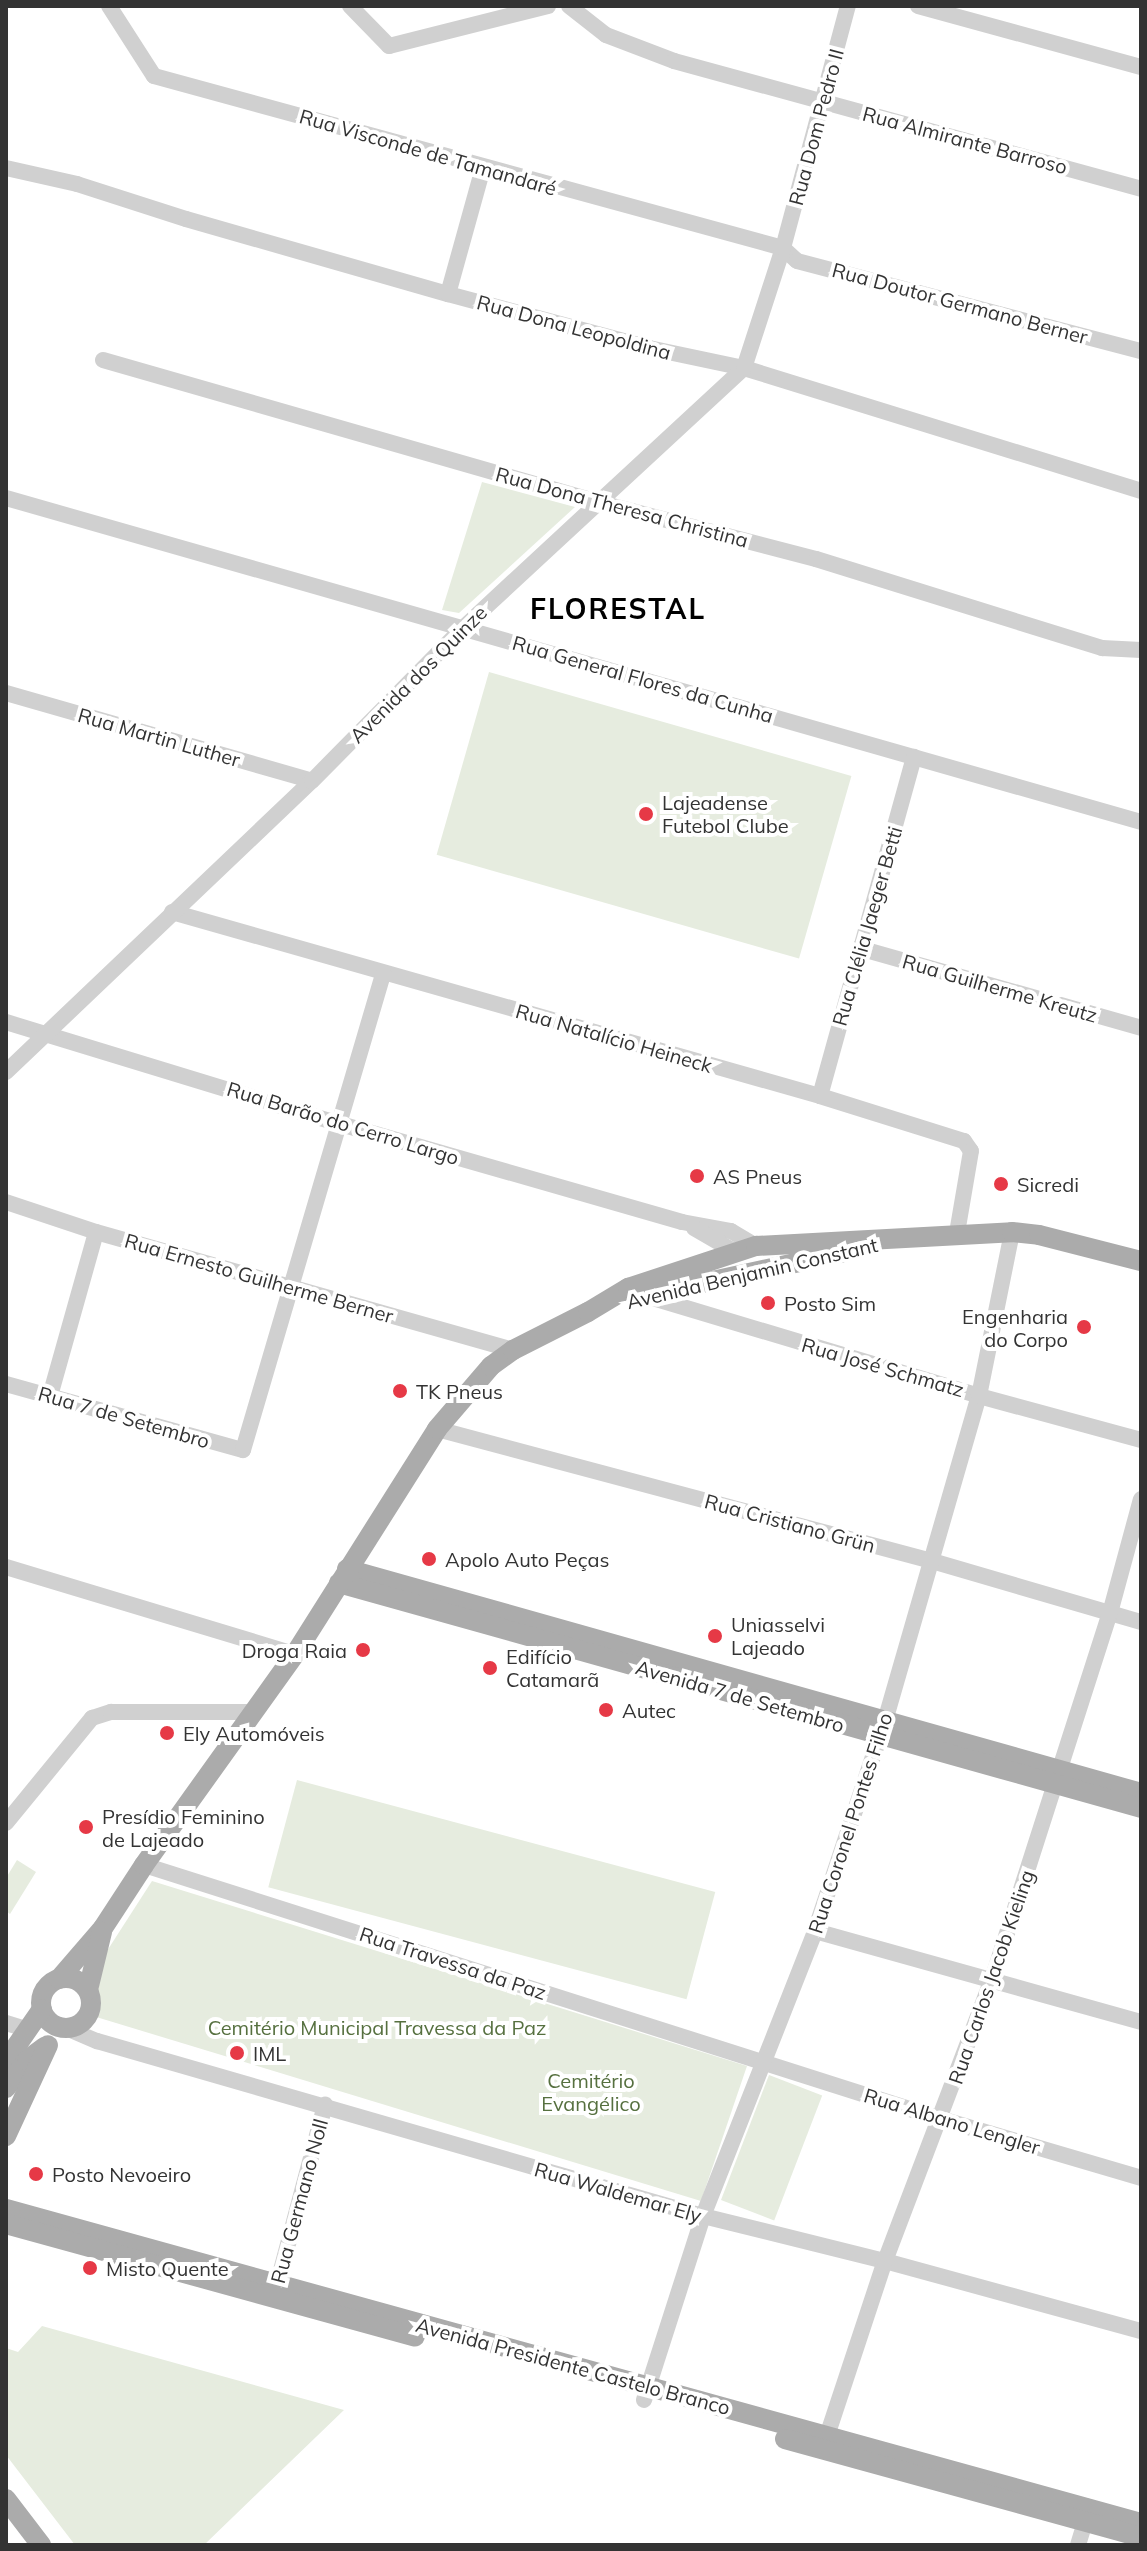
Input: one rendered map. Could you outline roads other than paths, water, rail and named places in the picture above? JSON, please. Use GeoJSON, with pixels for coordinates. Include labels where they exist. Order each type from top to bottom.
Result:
{"type":"FeatureCollection","features":[{"type":"Feature","properties":{"kind":"main road","name":"Avenida Benjamin Constant"},"geometry":{"type":"LineString","coordinates":[[59,1979],[103,1928],[144,1865],[295,1654],[437,1429],[491,1366],[513,1350],[588,1312],[747,1250],[957,1233],[1012,1232],[1039,1235],[1141,1261]]}},
{"type":"Feature","properties":{"kind":"main road","name":"Avenida Benjamin Constant"},"geometry":{"type":"LineString","coordinates":[[635,1292],[754,1271],[917,1236]]}},
{"type":"Feature","properties":{"kind":"main road"},"geometry":{"type":"LineString","coordinates":[[747,1250],[764,1259],[754,1271]]}},
{"type":"Feature","properties":{"kind":"main road","name":"Avenida 7 de Setembro"},"geometry":{"type":"LineString","coordinates":[[343,1576],[1059,1778],[1141,1808]]}},
{"type":"Feature","properties":{"kind":"main road","name":"Avenida 7 de Setembro"},"geometry":{"type":"LineString","coordinates":[[1059,1778],[1141,1793]]}},
{"type":"Feature","properties":{"kind":"main road","name":"Avenida Benjamin Constant"},"geometry":{"type":"LineString","coordinates":[[88,1990],[103,1928]]}},
{"type":"Feature","properties":{"kind":"main road"},"geometry":{"type":"LineString","coordinates":[[6,2061],[42,2009],[45,1991],[59,1979],[72,1978],[88,1990],[90,2011],[85,2020],[66,2028],[27,2060],[6,2088]]}},
{"type":"Feature","properties":{"kind":"main road"},"geometry":{"type":"LineString","coordinates":[[42,2009],[53,2024],[66,2028]]}},
{"type":"Feature","properties":{"kind":"main road"},"geometry":{"type":"LineString","coordinates":[[6,2136],[48,2045]]}},
{"type":"Feature","properties":{"kind":"main road","name":"Avenida Presidente Castelo Branco"},"geometry":{"type":"LineString","coordinates":[[6,2209],[276,2290],[1087,2515],[1141,2537]]}},
{"type":"Feature","properties":{"kind":"main road","name":"Avenida Presidente Castelo Branco"},"geometry":{"type":"LineString","coordinates":[[6,2224],[276,2290]]}},
{"type":"Feature","properties":{"kind":"main road"},"geometry":{"type":"LineString","coordinates":[[6,2499],[41,2545]]}},
{"type":"Feature","properties":{"kind":"main road","name":"Avenida Presidente Castelo Branco"},"geometry":{"type":"LineString","coordinates":[[1087,2515],[1141,2523]]}},
{"type":"Feature","properties":{"kind":"street","name":"Rua Visconde de Tamandaré"},"geometry":{"type":"LineString","coordinates":[[109,6],[154,76],[783,248]]}},
{"type":"Feature","properties":{"kind":"street"},"geometry":{"type":"LineString","coordinates":[[350,6],[389,46],[548,6]]}},
{"type":"Feature","properties":{"kind":"street","name":"Rua Almirante Barroso"},"geometry":{"type":"LineString","coordinates":[[569,6],[606,35],[674,61],[1141,189]]}},
{"type":"Feature","properties":{"kind":"street","name":"Rua Dom Pedro II"},"geometry":{"type":"LineString","coordinates":[[783,248],[848,6]]}},
{"type":"Feature","properties":{"kind":"street"},"geometry":{"type":"LineString","coordinates":[[918,6],[1141,67]]}},
{"type":"Feature","properties":{"kind":"street","name":"Rua Dona Leopoldina"},"geometry":{"type":"LineString","coordinates":[[6,168],[77,184],[186,219],[448,294],[649,348],[744,368],[1141,491]]}},
{"type":"Feature","properties":{"kind":"street"},"geometry":{"type":"LineString","coordinates":[[448,294],[483,168]]}},
{"type":"Feature","properties":{"kind":"street","name":"Rua Doutor Germano Berner"},"geometry":{"type":"LineString","coordinates":[[783,248],[797,261],[1141,351]]}},
{"type":"Feature","properties":{"kind":"street","name":"Avenida dos Quinze"},"geometry":{"type":"LineString","coordinates":[[6,1072],[312,781],[463,628],[744,368],[783,248]]}},
{"type":"Feature","properties":{"kind":"street","name":"Rua Dona Theresa Christina"},"geometry":{"type":"LineString","coordinates":[[103,360],[601,503],[816,559],[1102,648],[1141,650]]}},
{"type":"Feature","properties":{"kind":"street","name":"Rua General Flores da Cunha"},"geometry":{"type":"LineString","coordinates":[[6,498],[1141,822]]}},
{"type":"Feature","properties":{"kind":"street","name":"Rua Martin Luther"},"geometry":{"type":"LineString","coordinates":[[6,693],[312,781]]}},
{"type":"Feature","properties":{"kind":"street","name":"Rua Clélia Jaeger Betti"},"geometry":{"type":"LineString","coordinates":[[820,1096],[914,757]]}},
{"type":"Feature","properties":{"kind":"street","name":"Rua Natalício Heineck"},"geometry":{"type":"LineString","coordinates":[[172,912],[820,1096],[969,1145],[971,1151],[957,1233]]}},
{"type":"Feature","properties":{"kind":"street","name":"Rua Guilherme Kreutz"},"geometry":{"type":"LineString","coordinates":[[859,948],[1141,1028]]}},
{"type":"Feature","properties":{"kind":"street"},"geometry":{"type":"LineString","coordinates":[[292,1286],[383,973]]}},
{"type":"Feature","properties":{"kind":"street","name":"Rua Barão do Cerro Largo"},"geometry":{"type":"LineString","coordinates":[[6,1022],[337,1123],[682,1222],[731,1231],[747,1250]]}},
{"type":"Feature","properties":{"kind":"street","name":"Rua Ernesto Guilherme Berner"},"geometry":{"type":"LineString","coordinates":[[6,1202],[96,1232],[513,1350]]}},
{"type":"Feature","properties":{"kind":"street"},"geometry":{"type":"LineString","coordinates":[[50,1396],[96,1232]]}},
{"type":"Feature","properties":{"kind":"street","name":"Rua Coronel Pontes Filho"},"geometry":{"type":"LineString","coordinates":[[646,2394],[703,2216],[815,1931],[882,1729],[979,1396],[1012,1232]]}},
{"type":"Feature","properties":{"kind":"street","name":"Rua 7 de Setembro"},"geometry":{"type":"LineString","coordinates":[[6,1384],[243,1450],[292,1286]]}},
{"type":"Feature","properties":{"kind":"street","name":"Rua José Schmatz"},"geometry":{"type":"LineString","coordinates":[[635,1292],[979,1396],[1141,1440]]}},
{"type":"Feature","properties":{"kind":"street","name":"Rua Cristiano Grün"},"geometry":{"type":"LineString","coordinates":[[437,1429],[932,1561],[1141,1622]]}},
{"type":"Feature","properties":{"kind":"street","name":"Rua Carlos Jacob Kieling"},"geometry":{"type":"LineString","coordinates":[[825,2442],[885,2261],[992,1980],[1059,1778],[1110,1613],[1141,1499]]}},
{"type":"Feature","properties":{"kind":"street"},"geometry":{"type":"LineString","coordinates":[[6,1567],[295,1654]]}},
{"type":"Feature","properties":{"kind":"street"},"geometry":{"type":"LineString","coordinates":[[6,1823],[92,1718],[111,1712],[254,1712]]}},
{"type":"Feature","properties":{"kind":"street","name":"Rua Travessa da Paz"},"geometry":{"type":"LineString","coordinates":[[144,1865],[763,2061]]}},
{"type":"Feature","properties":{"kind":"street"},"geometry":{"type":"LineString","coordinates":[[815,1931],[1141,2022]]}},
{"type":"Feature","properties":{"kind":"street"},"geometry":{"type":"LineString","coordinates":[[6,2023],[26,2029]]}},
{"type":"Feature","properties":{"kind":"street","name":"Rua Waldemar Ely"},"geometry":{"type":"LineString","coordinates":[[66,2028],[97,2041],[703,2216],[885,2261],[1141,2331]]}},
{"type":"Feature","properties":{"kind":"street","name":"Rua Albano Lengler"},"geometry":{"type":"LineString","coordinates":[[763,2061],[941,2119],[1141,2178]]}},
{"type":"Feature","properties":{"kind":"street","name":"Rua Germano Noll"},"geometry":{"type":"LineString","coordinates":[[276,2290],[325,2105]]}},
{"type":"Feature","properties":{"kind":"street"},"geometry":{"type":"LineString","coordinates":[[1078,2545],[1087,2515]]}},
{"type":"Feature","properties":{"kind":"place","name":"Lajeadense Futebol Clube"},"geometry":{"type":"Point","coordinates":[646,814]}},
{"type":"Feature","properties":{"kind":"place","name":"AS Pneus"},"geometry":{"type":"Point","coordinates":[697,1176]}},
{"type":"Feature","properties":{"kind":"place","name":"Sicredi"},"geometry":{"type":"Point","coordinates":[1001,1184]}},
{"type":"Feature","properties":{"kind":"place","name":"Posto Sim"},"geometry":{"type":"Point","coordinates":[768,1303]}},
{"type":"Feature","properties":{"kind":"place","name":"Engenharia do Corpo"},"geometry":{"type":"Point","coordinates":[1084,1327]}},
{"type":"Feature","properties":{"kind":"place","name":"TK Pneus"},"geometry":{"type":"Point","coordinates":[400,1391]}},
{"type":"Feature","properties":{"kind":"place","name":"Apolo Auto Peças"},"geometry":{"type":"Point","coordinates":[429,1559]}},
{"type":"Feature","properties":{"kind":"place","name":"Uniasselvi Lajeado"},"geometry":{"type":"Point","coordinates":[715,1636]}},
{"type":"Feature","properties":{"kind":"place","name":"Droga Raia"},"geometry":{"type":"Point","coordinates":[363,1650]}},
{"type":"Feature","properties":{"kind":"place","name":"Edifício Catamarã"},"geometry":{"type":"Point","coordinates":[490,1668]}},
{"type":"Feature","properties":{"kind":"place","name":"Autec"},"geometry":{"type":"Point","coordinates":[606,1710]}},
{"type":"Feature","properties":{"kind":"place","name":"Ely Automóveis"},"geometry":{"type":"Point","coordinates":[167,1733]}},
{"type":"Feature","properties":{"kind":"place","name":"Presídio Feminino de Lajeado"},"geometry":{"type":"Point","coordinates":[86,1827]}},
{"type":"Feature","properties":{"kind":"place","name":"IML"},"geometry":{"type":"Point","coordinates":[237,2053]}},
{"type":"Feature","properties":{"kind":"place","name":"Posto Nevoeiro"},"geometry":{"type":"Point","coordinates":[36,2174]}},
{"type":"Feature","properties":{"kind":"place","name":"Misto Quente"},"geometry":{"type":"Point","coordinates":[90,2268]}},
{"type":"Feature","properties":{"kind":"district","name":"FLORESTAL"},"geometry":{"type":"Point","coordinates":[618,609]}},
{"type":"Feature","properties":{"kind":"park label","name":"Cemitério Municipal Travessa da Paz"},"geometry":{"type":"Point","coordinates":[377,2027]}},
{"type":"Feature","properties":{"kind":"park label","name":"Cemitério Evangélico"},"geometry":{"type":"Point","coordinates":[591,2092]}}]}
